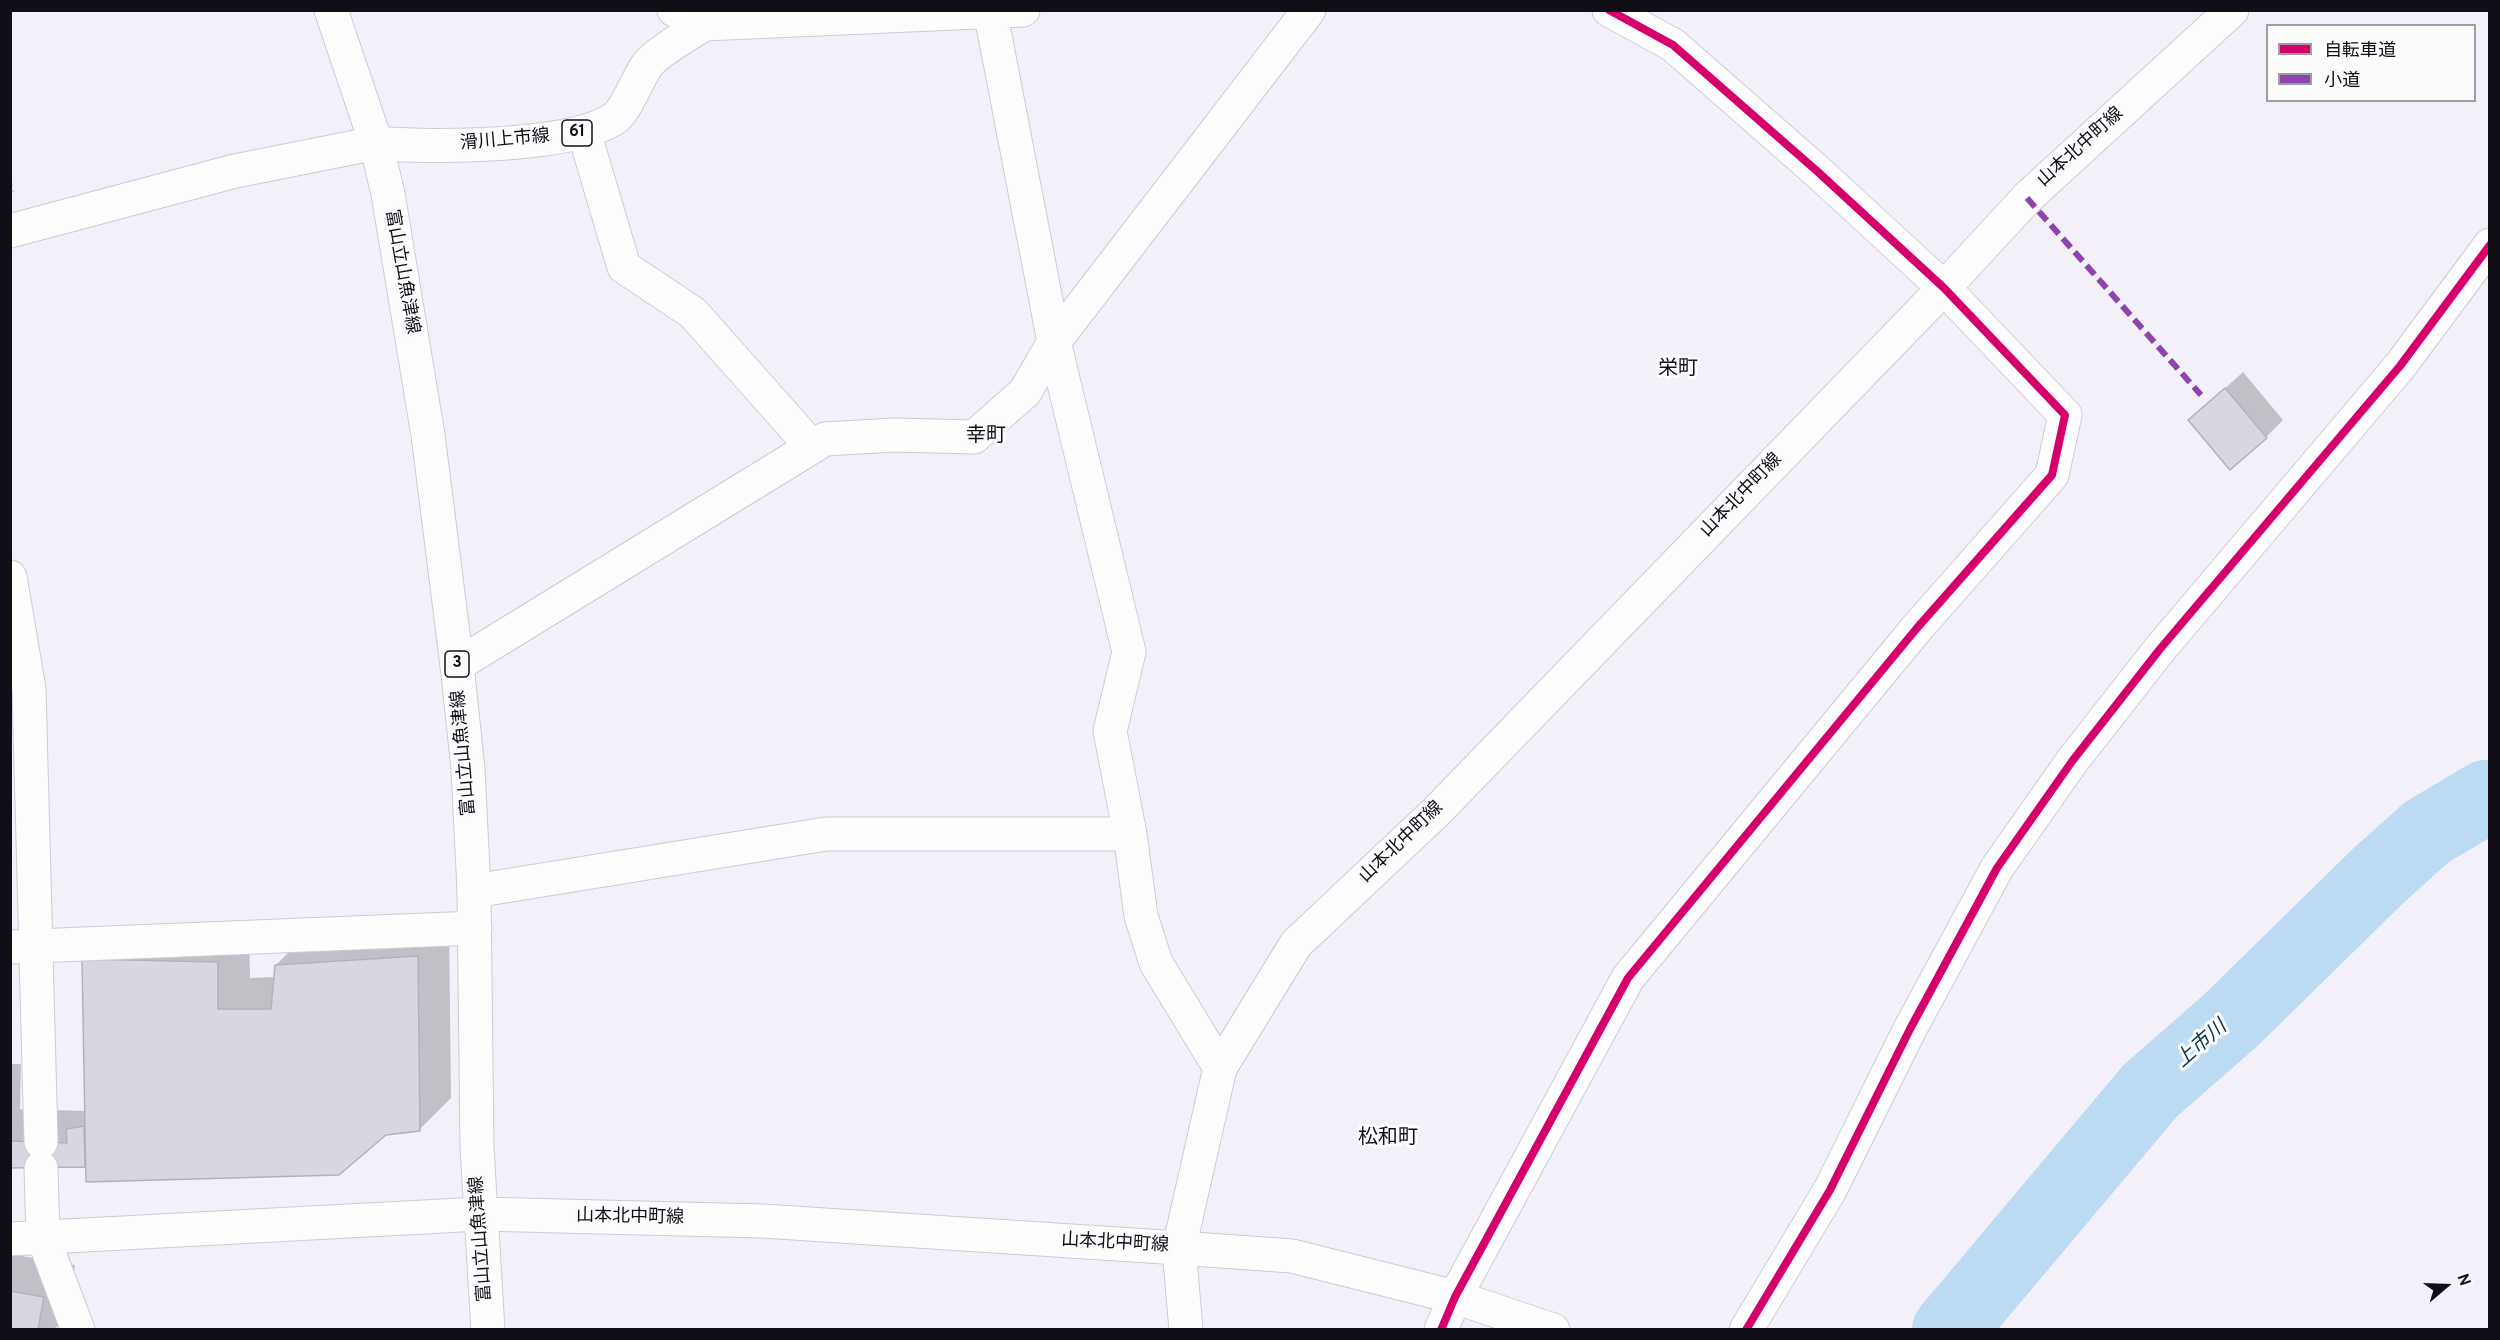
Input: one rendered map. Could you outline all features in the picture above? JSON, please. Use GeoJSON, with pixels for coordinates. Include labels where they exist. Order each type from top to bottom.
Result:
{"type":"FeatureCollection","features":[{"type":"Feature","properties":{"kind":"street","name":"富山立山魚津線"},"geometry":{"type":"LineString","coordinates":[[331,10],[376,143],[387,194],[428,435],[457,665],[468,768],[474,891],[480,1214],[488,1329]]}},
{"type":"Feature","properties":{"kind":"street"},"geometry":{"type":"LineString","coordinates":[[674,10],[716,17],[1023,10]]}},
{"type":"Feature","properties":{"kind":"street"},"geometry":{"type":"LineString","coordinates":[[457,665],[825,439],[895,435],[974,437],[1025,392],[1054,342],[1309,10]]}},
{"type":"Feature","properties":{"kind":"street"},"geometry":{"type":"LineString","coordinates":[[1441,1329],[1455,1297],[1628,978],[1917,628],[2052,475],[2065,415],[1944,288],[1818,172],[1673,45],[1609,10]]}},
{"type":"Feature","properties":{"kind":"street","name":"山本北中町線"},"geometry":{"type":"LineString","coordinates":[[10,1239],[480,1214],[763,1221],[1179,1248],[1220,1068],[1296,944],[1436,812],[1944,288],[2027,198],[2232,10]]}},
{"type":"Feature","properties":{"kind":"street"},"geometry":{"type":"LineString","coordinates":[[990,11],[1054,342],[1130,652],[1110,731],[1130,834],[1141,916],[1156,963],[1220,1068]]}},
{"type":"Feature","properties":{"kind":"street","name":"滑川上市線"},"geometry":{"type":"LineString","coordinates":[[10,231],[235,171],[376,143],[415,147],[508,143],[584,132],[616,117],[649,62],[716,17]]}},
{"type":"Feature","properties":{"kind":"street"},"geometry":{"type":"LineString","coordinates":[[584,132],[624,267],[693,313],[812,447]]}},
{"type":"Feature","properties":{"kind":"street"},"geometry":{"type":"LineString","coordinates":[[1746,1329],[1830,1190],[1910,1029],[1997,868],[2073,760],[2234,559],[2400,366],[2490,245]]}},
{"type":"Feature","properties":{"kind":"street"},"geometry":{"type":"LineString","coordinates":[[10,577],[29,689],[23,947],[41,1155],[43,1237],[78,1329]]}},
{"type":"Feature","properties":{"kind":"street"},"geometry":{"type":"LineString","coordinates":[[474,891],[826,834],[1130,834]]}},
{"type":"Feature","properties":{"kind":"street"},"geometry":{"type":"LineString","coordinates":[[23,947],[475,928]]}},
{"type":"Feature","properties":{"kind":"street"},"geometry":{"type":"LineString","coordinates":[[1186,1329],[1179,1248],[1292,1256],[1455,1297],[1553,1329]]}},
{"type":"Feature","properties":{"kind":"building"},"geometry":{"type":"Polygon","coordinates":[[[2225,388],[2267,438],[2230,470],[2188,420],[2225,388]]]}},
{"type":"Feature","properties":{"kind":"building"},"geometry":{"type":"Polygon","coordinates":[[[418,956],[420,1131],[386,1135],[339,1175],[86,1182],[82,959],[218,962],[218,1009],[271,1009],[275,965],[418,956]]]}},
{"type":"Feature","properties":{"kind":"building"},"geometry":{"type":"Polygon","coordinates":[[[84,1126],[85,1167],[10,1168],[10,1141],[67,1143],[66,1129],[84,1126]]]}},
{"type":"Feature","properties":{"kind":"building"},"geometry":{"type":"Polygon","coordinates":[[[10,1291],[44,1297],[38,1330],[10,1330],[10,1291]]]}},
{"type":"Feature","properties":{"kind":"waterway","name":"上市川"},"geometry":{"type":"LineString","coordinates":[[1949,1330],[2150,1091],[2230,1021],[2378,876],[2427,832],[2486,797],[2490,798]]}},
{"type":"Feature","properties":{"kind":"marked path"},"geometry":{"type":"LineString","coordinates":[[2027,198],[2201,395]]}},
{"type":"Feature","properties":{"kind":"cycle path"},"geometry":{"type":"LineString","coordinates":[[1441,1330],[1455,1297],[1628,978],[1917,628],[2052,475],[2065,415],[1944,288],[1818,172],[1673,45],[1609,10]]}},
{"type":"Feature","properties":{"kind":"cycle path"},"geometry":{"type":"LineString","coordinates":[[1746,1330],[1830,1190],[1910,1029],[1997,868],[2073,760],[2160,649],[2400,366],[2490,245]]}},
{"type":"Feature","properties":{"kind":"district","name":"栄町"},"geometry":{"type":"Point","coordinates":[1678,370]}},
{"type":"Feature","properties":{"kind":"district","name":"幸町"},"geometry":{"type":"Point","coordinates":[986,437]}},
{"type":"Feature","properties":{"kind":"district","name":"松和町"},"geometry":{"type":"Point","coordinates":[1388,1139]}}]}
